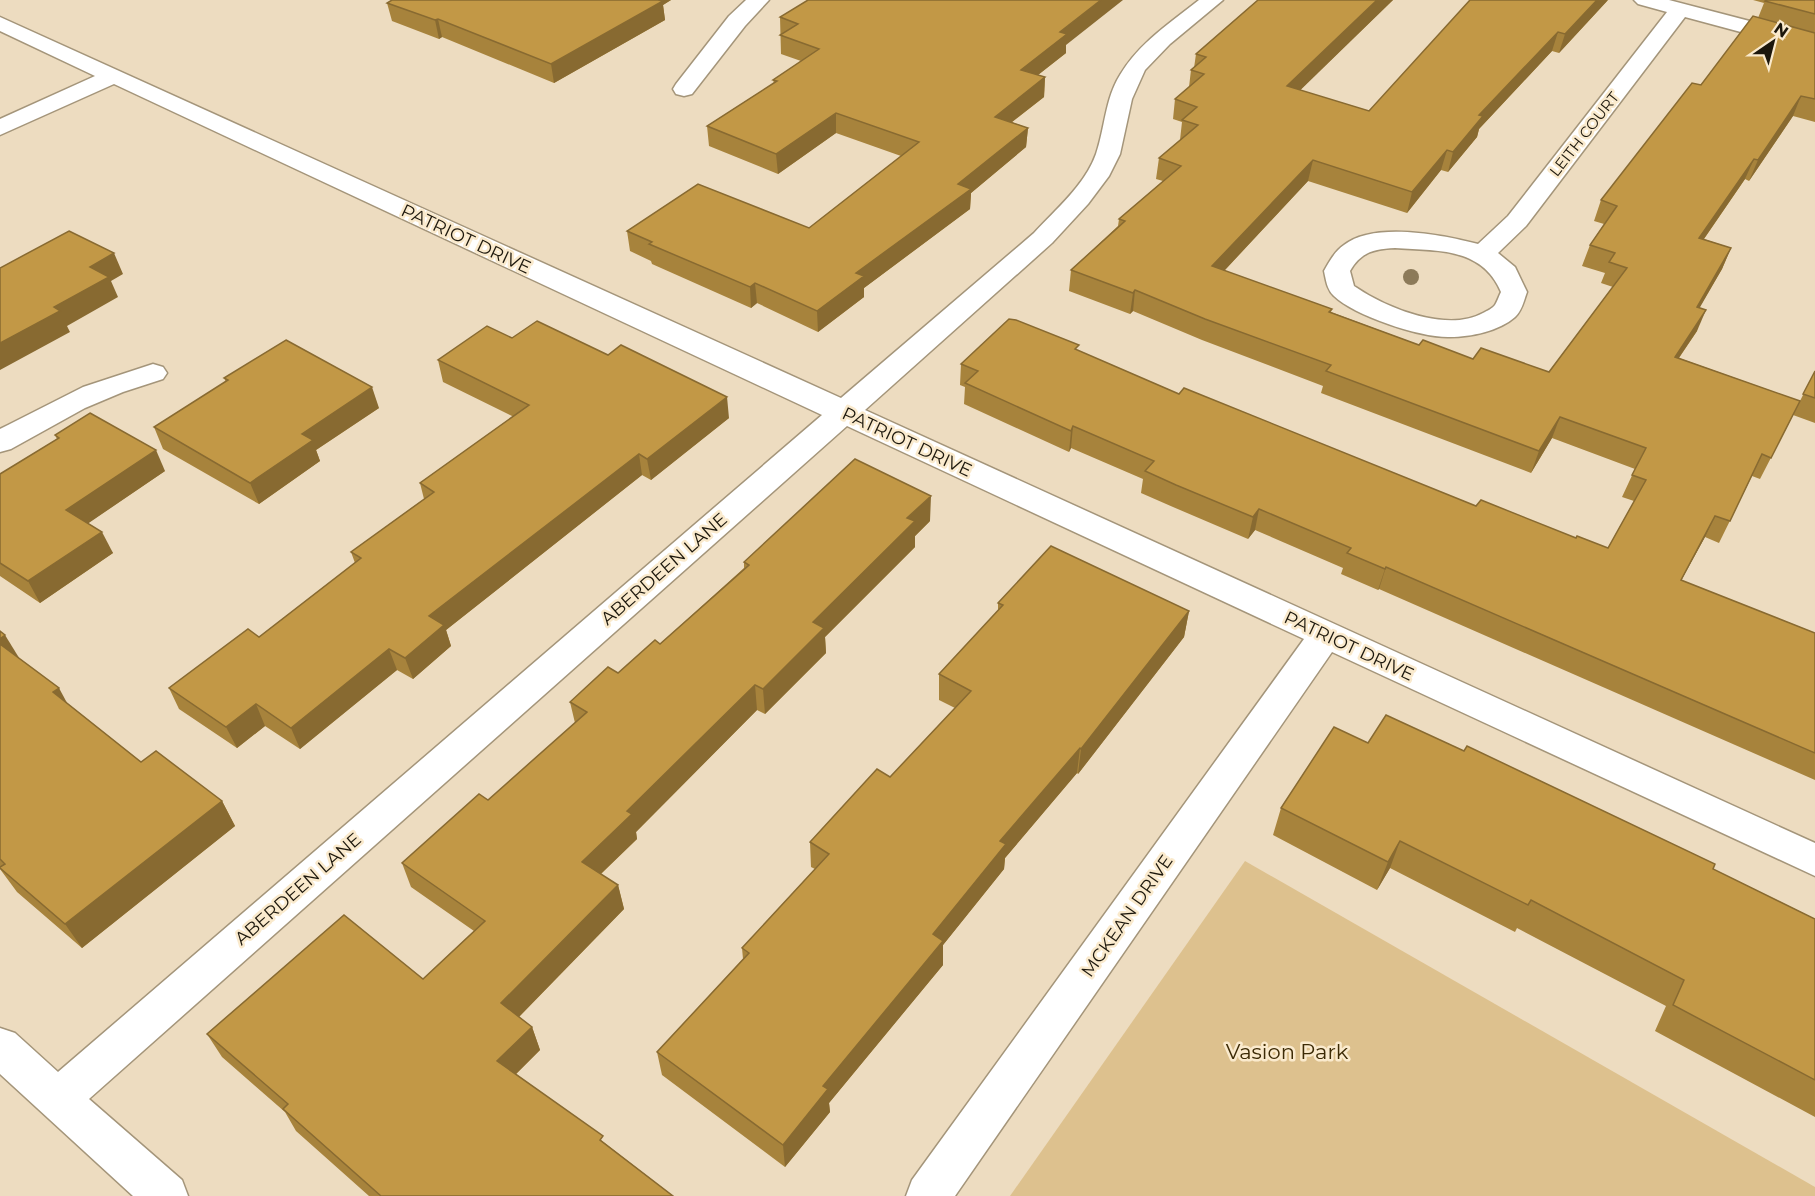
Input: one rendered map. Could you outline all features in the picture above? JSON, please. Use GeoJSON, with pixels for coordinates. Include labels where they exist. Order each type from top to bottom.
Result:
{"type":"FeatureCollection","features":[{"type":"Feature","properties":{"kind":"street"},"geometry":{"type":"LineString","coordinates":[[684,88],[737,21],[758,0]]}},
{"type":"Feature","properties":{"kind":"street","name":"ABERDEEN LANE"},"geometry":{"type":"LineString","coordinates":[[58,1099],[1042,238],[1081,198],[1107,156],[1120,93],[1137,66],[1212,0]]}},
{"type":"Feature","properties":{"kind":"street"},"geometry":{"type":"LineString","coordinates":[[1645,0],[1815,45]]}},
{"type":"Feature","properties":{"kind":"street","name":"LEITH COURT"},"geometry":{"type":"LineString","coordinates":[[1482,254],[1517,221],[1680,9]]}},
{"type":"Feature","properties":{"kind":"street","name":"PATRIOT DRIVE"},"geometry":{"type":"LineString","coordinates":[[0,24],[1815,861]]}},
{"type":"Feature","properties":{"kind":"street"},"geometry":{"type":"LineString","coordinates":[[0,128],[113,76]]}},
{"type":"Feature","properties":{"kind":"street"},"geometry":{"type":"LineString","coordinates":[[1395,240],[1433,243],[1482,254],[1505,272],[1514,292],[1506,311],[1483,324],[1449,328],[1408,322],[1361,303],[1342,290],[1337,271],[1346,253],[1367,242],[1395,240]]}},
{"type":"Feature","properties":{"kind":"street"},"geometry":{"type":"LineString","coordinates":[[0,442],[77,399],[116,382],[153,373]]}},
{"type":"Feature","properties":{"kind":"street","name":"MCKEAN DRIVE"},"geometry":{"type":"LineString","coordinates":[[928,1196],[1326,635]]}},
{"type":"Feature","properties":{"kind":"street"},"geometry":{"type":"LineString","coordinates":[[0,1047],[166,1196]]}},
{"type":"Feature","properties":{"kind":"green space","name":"Vasion Park"},"geometry":{"type":"Polygon","coordinates":[[[1245,861],[1815,1187],[1815,1196],[1010,1196],[1245,861]]]}},
{"type":"Feature","properties":{"kind":"building"},"geometry":{"type":"Polygon","coordinates":[[[392,0],[663,1],[551,64],[438,19],[435,20],[387,3],[392,0]]]}},
{"type":"Feature","properties":{"kind":"building"},"geometry":{"type":"Polygon","coordinates":[[[808,0],[1101,0],[1060,32],[1067,34],[1021,70],[1045,77],[995,117],[1028,128],[958,184],[971,189],[856,273],[864,276],[817,311],[755,283],[750,287],[649,244],[652,242],[627,231],[698,184],[809,228],[919,142],[836,113],[776,154],[707,126],[777,81],[773,80],[819,49],[780,35],[798,24],[780,17],[808,0]]]}},
{"type":"Feature","properties":{"kind":"building"},"geometry":{"type":"Polygon","coordinates":[[[1258,0],[1377,0],[1287,86],[1369,111],[1470,0],[1597,0],[1565,34],[1558,32],[1479,115],[1483,116],[1453,152],[1447,150],[1412,192],[1313,160],[1212,266],[1332,309],[1329,312],[1419,345],[1423,340],[1473,359],[1481,348],[1549,372],[1627,268],[1609,262],[1615,253],[1590,245],[1617,206],[1601,200],[1692,83],[1701,85],[1753,16],[1815,33],[1815,99],[1801,96],[1758,160],[1754,159],[1699,238],[1731,248],[1697,307],[1706,310],[1675,357],[1800,401],[1771,458],[1762,454],[1730,521],[1715,516],[1681,580],[1815,633],[1815,753],[1386,567],[1385,569],[1347,553],[1351,548],[1259,509],[1253,517],[1176,485],[1145,471],[1154,461],[1073,426],[1071,431],[965,383],[978,371],[961,364],[1009,319],[1016,320],[1079,345],[1075,349],[1179,394],[1184,388],[1476,506],[1481,500],[1576,538],[1577,536],[1608,548],[1646,480],[1632,475],[1646,448],[1560,417],[1539,451],[1326,371],[1331,365],[1205,319],[1135,290],[1133,293],[1071,270],[1125,221],[1119,219],[1181,166],[1159,158],[1198,125],[1182,120],[1197,107],[1175,99],[1204,74],[1191,70],[1206,57],[1196,54],[1258,0]]]}},
{"type":"Feature","properties":{"kind":"building"},"geometry":{"type":"Polygon","coordinates":[[[1815,0],[1815,14],[1765,1],[1815,0]]]}},
{"type":"Feature","properties":{"kind":"building"},"geometry":{"type":"Polygon","coordinates":[[[69,231],[114,253],[90,267],[109,277],[54,307],[60,311],[0,343],[0,268],[69,231]]]}},
{"type":"Feature","properties":{"kind":"building"},"geometry":{"type":"Polygon","coordinates":[[[537,321],[608,355],[621,345],[727,397],[647,459],[639,454],[429,616],[444,625],[405,658],[389,649],[291,728],[256,704],[226,727],[169,688],[248,629],[259,637],[361,558],[351,552],[434,492],[420,483],[529,405],[438,360],[487,326],[512,338],[537,321]]]}},
{"type":"Feature","properties":{"kind":"building"},"geometry":{"type":"Polygon","coordinates":[[[286,340],[372,387],[302,434],[313,440],[250,483],[154,427],[228,380],[224,378],[286,340]]]}},
{"type":"Feature","properties":{"kind":"building"},"geometry":{"type":"Polygon","coordinates":[[[1815,371],[1815,398],[1803,394],[1815,371]]]}},
{"type":"Feature","properties":{"kind":"building"},"geometry":{"type":"Polygon","coordinates":[[[90,413],[156,450],[66,510],[102,532],[28,581],[0,563],[0,474],[59,438],[55,435],[90,413]]]}},
{"type":"Feature","properties":{"kind":"building"},"geometry":{"type":"Polygon","coordinates":[[[855,459],[931,496],[907,518],[915,521],[813,622],[824,628],[763,689],[755,685],[627,811],[632,814],[582,862],[618,885],[501,1003],[532,1027],[497,1061],[603,1136],[600,1140],[673,1196],[381,1196],[283,1109],[288,1104],[207,1034],[344,915],[423,979],[485,921],[402,863],[479,794],[488,800],[587,712],[570,702],[608,667],[618,673],[655,640],[660,644],[749,565],[744,562],[855,459]]]}},
{"type":"Feature","properties":{"kind":"building"},"geometry":{"type":"Polygon","coordinates":[[[1051,546],[1189,611],[1081,749],[1000,841],[1006,844],[933,934],[943,941],[823,1086],[828,1089],[783,1145],[657,1052],[749,953],[742,948],[829,854],[810,842],[877,769],[890,777],[971,691],[939,674],[1003,605],[998,603],[1051,546]]]}},
{"type":"Feature","properties":{"kind":"building"},"geometry":{"type":"Polygon","coordinates":[[[0,644],[59,688],[53,692],[141,762],[156,751],[222,801],[65,924],[0,868],[5,864],[0,859],[0,644]]]}},
{"type":"Feature","properties":{"kind":"building"},"geometry":{"type":"Polygon","coordinates":[[[1386,715],[1464,751],[1467,746],[1715,864],[1713,869],[1815,919],[1815,1080],[1673,1005],[1684,980],[1531,900],[1528,905],[1400,841],[1388,862],[1281,808],[1334,727],[1368,743],[1386,715]]]}}]}
